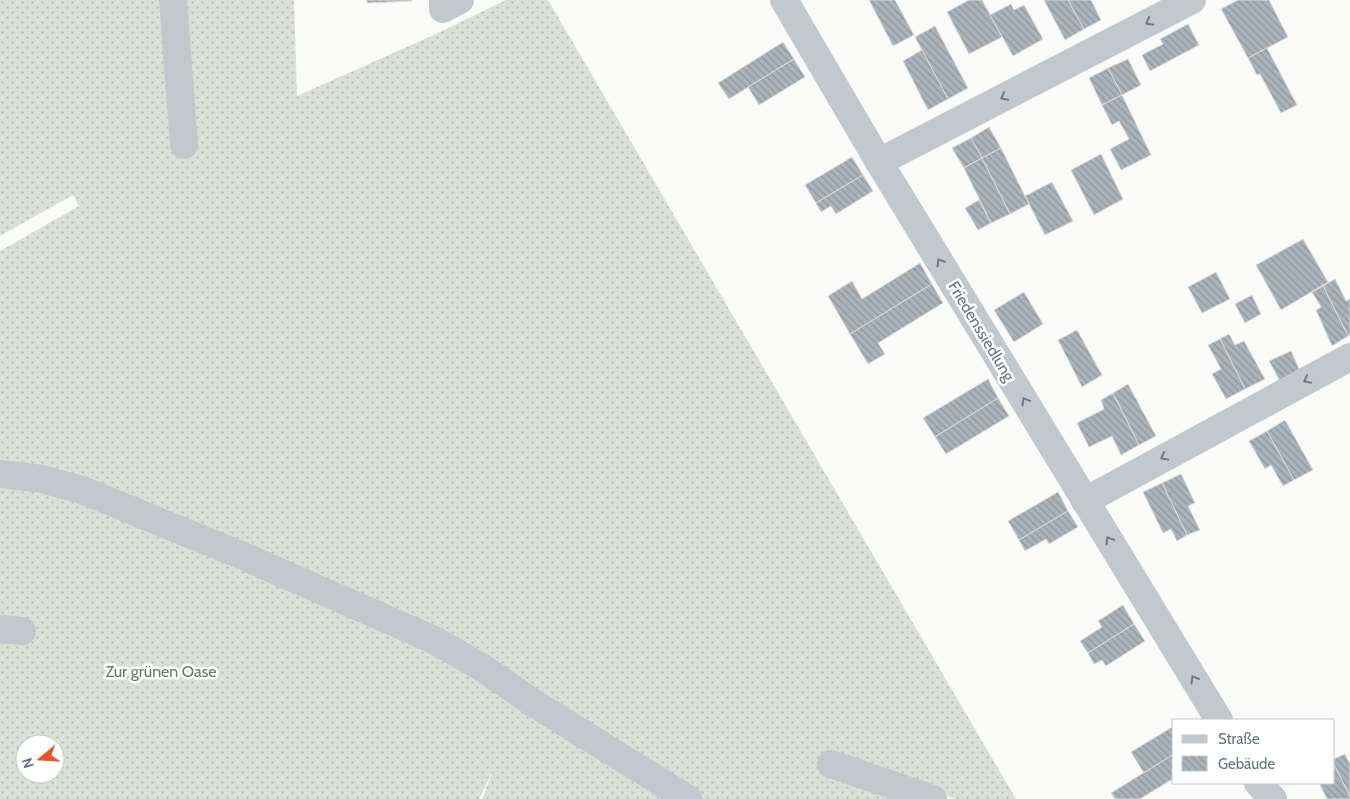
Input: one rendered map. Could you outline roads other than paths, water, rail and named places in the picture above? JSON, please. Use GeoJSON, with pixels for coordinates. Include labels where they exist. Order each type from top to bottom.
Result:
{"type":"FeatureCollection","features":[{"type":"Feature","properties":{"kind":"street"},"geometry":{"type":"LineString","coordinates":[[174,0],[184,145]]}},
{"type":"Feature","properties":{"kind":"street","name":"Friedenssiedlung"},"geometry":{"type":"LineString","coordinates":[[784,0],[879,162],[1218,719]]}},
{"type":"Feature","properties":{"kind":"street"},"geometry":{"type":"LineString","coordinates":[[879,162],[1192,0]]}},
{"type":"Feature","properties":{"kind":"street"},"geometry":{"type":"LineString","coordinates":[[1085,500],[1350,356]]}},
{"type":"Feature","properties":{"kind":"street"},"geometry":{"type":"LineString","coordinates":[[0,474],[42,479],[82,490],[243,556],[434,640],[483,668],[532,702],[688,799]]}},
{"type":"Feature","properties":{"kind":"street"},"geometry":{"type":"LineString","coordinates":[[831,764],[933,799]]}},
{"type":"Feature","properties":{"kind":"street"},"geometry":{"type":"LineString","coordinates":[[1259,784],[1274,799]]}},
{"type":"Feature","properties":{"kind":"park label","name":"Zur grünen Oase"},"geometry":{"type":"Point","coordinates":[161,671]}}]}
